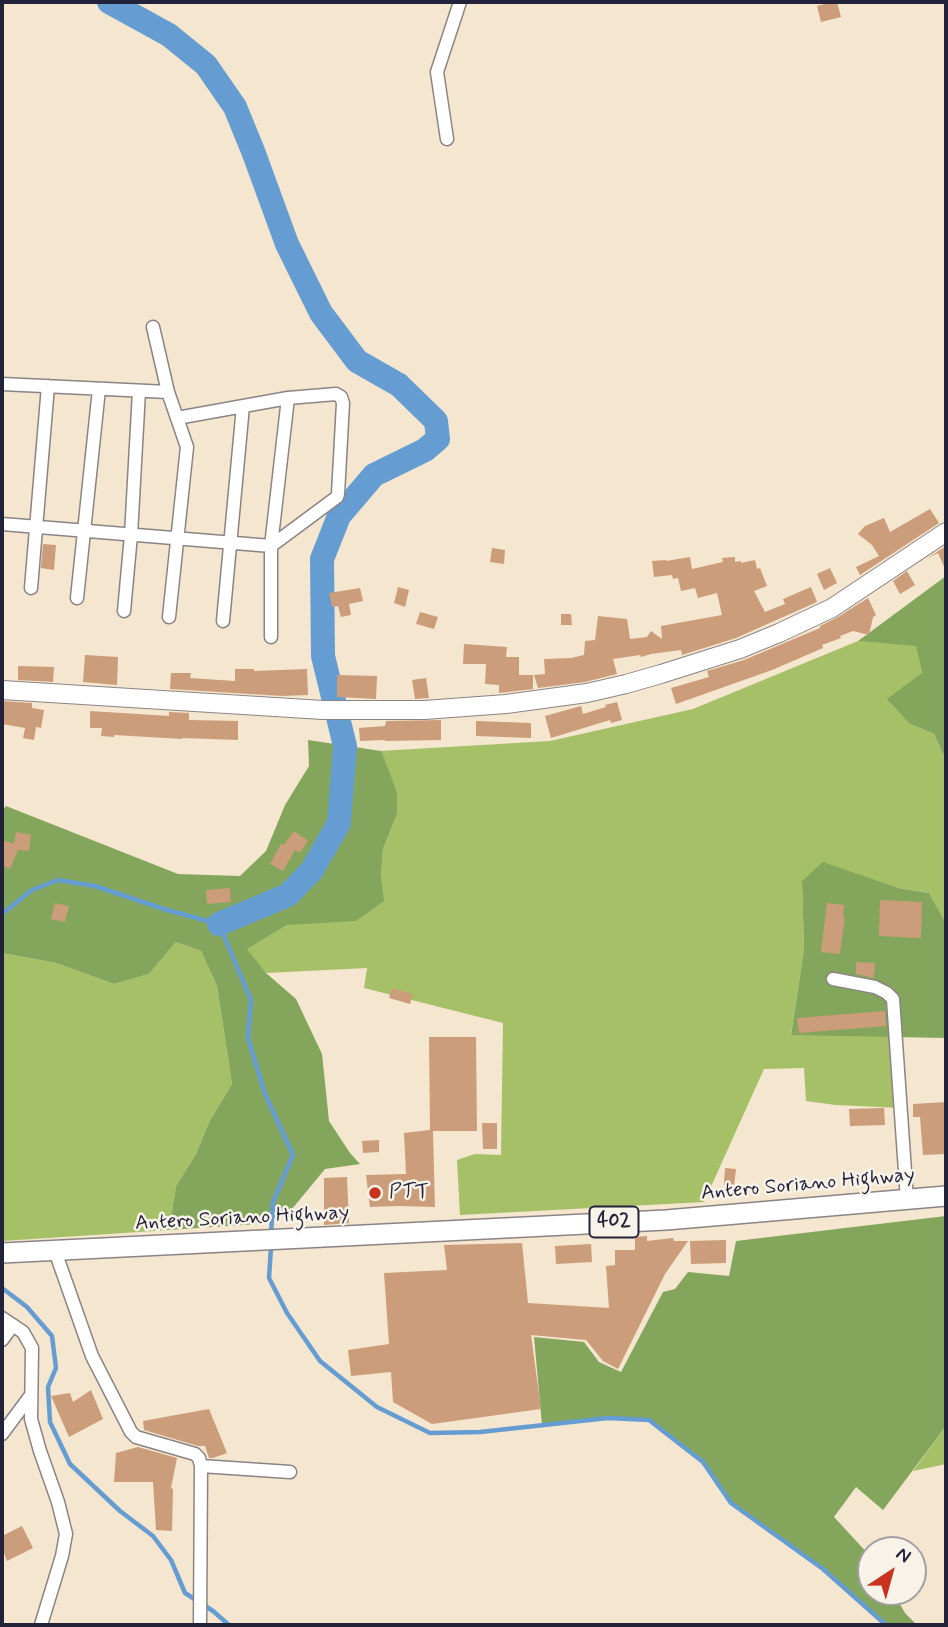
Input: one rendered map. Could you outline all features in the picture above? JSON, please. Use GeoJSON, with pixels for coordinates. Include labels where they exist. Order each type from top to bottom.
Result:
{"type":"FeatureCollection","features":[{"type":"Feature","properties":{"kind":"main road","name":"Antero Soriano Highway"},"geometry":{"type":"LineString","coordinates":[[2,1252],[666,1220],[946,1196]]}},
{"type":"Feature","properties":{"kind":"street"},"geometry":{"type":"LineString","coordinates":[[447,139],[437,72],[460,2]]}},
{"type":"Feature","properties":{"kind":"street"},"geometry":{"type":"LineString","coordinates":[[153,327],[169,392],[187,447],[169,617]]}},
{"type":"Feature","properties":{"kind":"street"},"geometry":{"type":"LineString","coordinates":[[2,384],[169,392]]}},
{"type":"Feature","properties":{"kind":"street"},"geometry":{"type":"LineString","coordinates":[[31,588],[48,386]]}},
{"type":"Feature","properties":{"kind":"street"},"geometry":{"type":"LineString","coordinates":[[77,598],[99,389]]}},
{"type":"Feature","properties":{"kind":"street"},"geometry":{"type":"LineString","coordinates":[[124,611],[139,391]]}},
{"type":"Feature","properties":{"kind":"street"},"geometry":{"type":"LineString","coordinates":[[2,524],[271,546],[334,501],[338,494],[343,402],[336,394],[288,398],[177,418]]}},
{"type":"Feature","properties":{"kind":"street"},"geometry":{"type":"LineString","coordinates":[[271,637],[271,546],[288,398]]}},
{"type":"Feature","properties":{"kind":"street"},"geometry":{"type":"LineString","coordinates":[[223,621],[243,406]]}},
{"type":"Feature","properties":{"kind":"street"},"geometry":{"type":"LineString","coordinates":[[10,691],[323,710],[424,710],[506,704],[587,693],[626,684],[740,649],[800,623],[832,608],[946,532]]}},
{"type":"Feature","properties":{"kind":"street"},"geometry":{"type":"LineString","coordinates":[[833,979],[875,987],[893,999],[907,1200]]}},
{"type":"Feature","properties":{"kind":"street"},"geometry":{"type":"LineString","coordinates":[[55,1251],[92,1356],[131,1432],[136,1437],[195,1454],[199,1458],[200,1619]]}},
{"type":"Feature","properties":{"kind":"street"},"geometry":{"type":"LineString","coordinates":[[2,1340],[8,1322],[23,1332],[32,1348],[31,1419],[66,1534],[41,1625]]}},
{"type":"Feature","properties":{"kind":"street"},"geometry":{"type":"LineString","coordinates":[[2,1434],[31,1394]]}},
{"type":"Feature","properties":{"kind":"street"},"geometry":{"type":"LineString","coordinates":[[201,1466],[290,1472]]}},
{"type":"Feature","properties":{"kind":"green space"},"geometry":{"type":"Polygon","coordinates":[[[946,576],[946,761],[934,734],[910,724],[887,699],[922,673],[916,646],[858,641],[946,576]]]}},
{"type":"Feature","properties":{"kind":"green space"},"geometry":{"type":"Polygon","coordinates":[[[858,641],[916,645],[922,673],[910,724],[934,734],[946,761],[946,923],[929,893],[802,881],[804,949],[791,1034],[896,1036],[901,1108],[806,1101],[804,1068],[764,1069],[704,1202],[460,1215],[457,1160],[475,1154],[501,1155],[503,1023],[364,988],[367,968],[266,973],[246,949],[287,925],[383,901],[383,849],[397,814],[397,792],[380,751],[550,741],[693,709],[858,641]]]}},
{"type":"Feature","properties":{"kind":"green space"},"geometry":{"type":"Polygon","coordinates":[[[308,740],[381,751],[397,792],[397,814],[383,849],[381,877],[384,901],[356,921],[287,925],[247,949],[266,973],[296,999],[322,1054],[329,1121],[360,1164],[325,1169],[287,1215],[257,1224],[169,1230],[176,1186],[196,1154],[210,1120],[232,1084],[217,986],[201,951],[176,942],[149,974],[114,984],[56,963],[2,953],[2,811],[6,806],[178,874],[240,876],[266,851],[285,805],[309,766],[308,740]]]}},
{"type":"Feature","properties":{"kind":"green space"},"geometry":{"type":"Polygon","coordinates":[[[823,862],[898,888],[929,893],[946,923],[946,1038],[791,1035],[804,949],[802,881],[823,862]]]}},
{"type":"Feature","properties":{"kind":"green space"},"geometry":{"type":"Polygon","coordinates":[[[176,942],[201,951],[217,986],[232,1084],[210,1120],[196,1154],[176,1186],[169,1230],[2,1241],[2,953],[56,963],[114,984],[149,974],[176,942]]]}},
{"type":"Feature","properties":{"kind":"green space"},"geometry":{"type":"Polygon","coordinates":[[[946,1216],[946,1426],[883,1510],[856,1487],[834,1517],[857,1542],[857,1599],[823,1569],[731,1503],[703,1462],[649,1420],[608,1418],[542,1425],[534,1337],[584,1342],[599,1362],[621,1372],[663,1292],[675,1289],[688,1272],[729,1276],[736,1241],[946,1216]]]}},
{"type":"Feature","properties":{"kind":"green space"},"geometry":{"type":"Polygon","coordinates":[[[946,1426],[946,1464],[913,1471],[946,1426]]]}},
{"type":"Feature","properties":{"kind":"green space"},"geometry":{"type":"Polygon","coordinates":[[[865,1606],[901,1606],[917,1625],[886,1625],[865,1606]]]}},
{"type":"Feature","properties":{"kind":"building"},"geometry":{"type":"Polygon","coordinates":[[[837,2],[841,17],[821,22],[817,6],[837,2]]]}},
{"type":"Feature","properties":{"kind":"building"},"geometry":{"type":"Polygon","coordinates":[[[930,509],[939,523],[860,575],[856,567],[879,556],[872,545],[858,534],[865,526],[884,518],[890,532],[930,509]]]}},
{"type":"Feature","properties":{"kind":"building"},"geometry":{"type":"Polygon","coordinates":[[[43,544],[56,545],[54,570],[41,568],[43,544]]]}},
{"type":"Feature","properties":{"kind":"building"},"geometry":{"type":"Polygon","coordinates":[[[946,546],[946,571],[938,553],[926,559],[946,546]]]}},
{"type":"Feature","properties":{"kind":"building"},"geometry":{"type":"Polygon","coordinates":[[[492,548],[505,550],[504,564],[490,562],[492,548]]]}},
{"type":"Feature","properties":{"kind":"building"},"geometry":{"type":"Polygon","coordinates":[[[690,557],[692,569],[723,562],[722,558],[735,557],[735,562],[741,563],[755,560],[767,586],[754,591],[765,612],[785,604],[783,599],[811,587],[817,602],[736,638],[682,655],[681,650],[613,659],[617,674],[585,682],[538,688],[534,675],[545,674],[544,659],[584,655],[585,641],[595,640],[598,616],[627,619],[630,639],[647,637],[651,631],[662,639],[661,626],[722,615],[717,593],[698,598],[695,588],[681,591],[678,578],[673,579],[672,575],[654,577],[652,561],[690,557]]]}},
{"type":"Feature","properties":{"kind":"building"},"geometry":{"type":"Polygon","coordinates":[[[830,568],[837,583],[824,590],[817,574],[830,568]]]}},
{"type":"Feature","properties":{"kind":"building"},"geometry":{"type":"Polygon","coordinates":[[[907,571],[915,585],[900,594],[893,581],[907,571]]]}},
{"type":"Feature","properties":{"kind":"building"},"geometry":{"type":"Polygon","coordinates":[[[398,587],[409,590],[405,607],[394,603],[398,587]]]}},
{"type":"Feature","properties":{"kind":"building"},"geometry":{"type":"Polygon","coordinates":[[[360,588],[363,601],[349,604],[351,615],[341,617],[338,606],[332,607],[329,593],[360,588]]]}},
{"type":"Feature","properties":{"kind":"building"},"geometry":{"type":"Polygon","coordinates":[[[868,598],[876,615],[873,617],[869,635],[853,631],[822,645],[823,648],[772,670],[676,704],[671,688],[709,677],[707,671],[744,660],[820,628],[868,598]]]}},
{"type":"Feature","properties":{"kind":"building"},"geometry":{"type":"Polygon","coordinates":[[[420,612],[438,617],[434,629],[416,624],[420,612]]]}},
{"type":"Feature","properties":{"kind":"building"},"geometry":{"type":"Polygon","coordinates":[[[561,614],[571,614],[572,625],[561,625],[561,614]]]}},
{"type":"Feature","properties":{"kind":"building"},"geometry":{"type":"Polygon","coordinates":[[[464,644],[507,647],[506,657],[519,657],[519,675],[533,675],[533,689],[499,693],[499,685],[485,684],[486,664],[463,664],[464,644]]]}},
{"type":"Feature","properties":{"kind":"building"},"geometry":{"type":"Polygon","coordinates":[[[85,655],[118,657],[117,685],[83,682],[85,655]]]}},
{"type":"Feature","properties":{"kind":"building"},"geometry":{"type":"Polygon","coordinates":[[[18,666],[54,667],[53,682],[18,680],[18,666]]]}},
{"type":"Feature","properties":{"kind":"building"},"geometry":{"type":"Polygon","coordinates":[[[235,669],[307,669],[308,695],[282,696],[170,689],[171,673],[191,673],[190,678],[235,681],[235,669]]]}},
{"type":"Feature","properties":{"kind":"building"},"geometry":{"type":"Polygon","coordinates":[[[337,675],[377,676],[376,699],[337,697],[337,675]]]}},
{"type":"Feature","properties":{"kind":"building"},"geometry":{"type":"Polygon","coordinates":[[[426,678],[429,698],[415,699],[412,680],[426,678]]]}},
{"type":"Feature","properties":{"kind":"building"},"geometry":{"type":"Polygon","coordinates":[[[2,701],[32,703],[32,708],[44,710],[41,728],[36,727],[34,740],[23,738],[25,728],[2,724],[2,701]]]}},
{"type":"Feature","properties":{"kind":"building"},"geometry":{"type":"Polygon","coordinates":[[[617,702],[622,720],[611,723],[610,720],[551,738],[545,716],[581,706],[583,714],[617,702]]]}},
{"type":"Feature","properties":{"kind":"building"},"geometry":{"type":"Polygon","coordinates":[[[90,711],[169,716],[169,712],[189,713],[189,720],[238,721],[238,740],[101,736],[102,728],[90,728],[90,711]]]}},
{"type":"Feature","properties":{"kind":"building"},"geometry":{"type":"Polygon","coordinates":[[[441,720],[441,740],[360,741],[359,728],[385,726],[386,721],[441,720]]]}},
{"type":"Feature","properties":{"kind":"building"},"geometry":{"type":"Polygon","coordinates":[[[476,721],[531,723],[531,738],[476,736],[476,721]]]}},
{"type":"Feature","properties":{"kind":"building"},"geometry":{"type":"Polygon","coordinates":[[[294,831],[308,841],[300,853],[295,850],[283,871],[270,864],[281,844],[284,845],[294,831]]]}},
{"type":"Feature","properties":{"kind":"building"},"geometry":{"type":"Polygon","coordinates":[[[16,832],[31,835],[29,851],[18,850],[10,869],[2,865],[2,840],[14,844],[16,832]]]}},
{"type":"Feature","properties":{"kind":"building"},"geometry":{"type":"Polygon","coordinates":[[[230,888],[231,902],[207,904],[206,890],[230,888]]]}},
{"type":"Feature","properties":{"kind":"building"},"geometry":{"type":"Polygon","coordinates":[[[880,900],[922,902],[921,938],[879,936],[880,900]]]}},
{"type":"Feature","properties":{"kind":"building"},"geometry":{"type":"Polygon","coordinates":[[[55,903],[69,906],[65,922],[51,919],[55,903]]]}},
{"type":"Feature","properties":{"kind":"building"},"geometry":{"type":"Polygon","coordinates":[[[827,903],[844,905],[840,954],[821,952],[827,903]]]}},
{"type":"Feature","properties":{"kind":"building"},"geometry":{"type":"Polygon","coordinates":[[[856,962],[875,963],[874,978],[856,974],[856,962]]]}},
{"type":"Feature","properties":{"kind":"building"},"geometry":{"type":"Polygon","coordinates":[[[392,988],[413,994],[410,1004],[389,998],[392,988]]]}},
{"type":"Feature","properties":{"kind":"building"},"geometry":{"type":"Polygon","coordinates":[[[885,1011],[886,1026],[799,1033],[797,1018],[885,1011]]]}},
{"type":"Feature","properties":{"kind":"building"},"geometry":{"type":"Polygon","coordinates":[[[429,1037],[476,1037],[477,1131],[433,1131],[435,1207],[370,1207],[366,1175],[406,1174],[404,1133],[430,1130],[429,1037]]]}},
{"type":"Feature","properties":{"kind":"building"},"geometry":{"type":"Polygon","coordinates":[[[946,1102],[946,1154],[923,1155],[920,1117],[913,1117],[913,1104],[946,1102]]]}},
{"type":"Feature","properties":{"kind":"building"},"geometry":{"type":"Polygon","coordinates":[[[884,1108],[885,1125],[850,1126],[849,1109],[884,1108]]]}},
{"type":"Feature","properties":{"kind":"building"},"geometry":{"type":"Polygon","coordinates":[[[482,1123],[497,1123],[497,1149],[483,1149],[482,1123]]]}},
{"type":"Feature","properties":{"kind":"building"},"geometry":{"type":"Polygon","coordinates":[[[379,1140],[379,1152],[363,1153],[362,1141],[379,1140]]]}},
{"type":"Feature","properties":{"kind":"building"},"geometry":{"type":"Polygon","coordinates":[[[725,1168],[736,1169],[734,1186],[724,1185],[725,1168]]]}},
{"type":"Feature","properties":{"kind":"building"},"geometry":{"type":"Polygon","coordinates":[[[347,1177],[349,1223],[324,1225],[324,1178],[347,1177]]]}},
{"type":"Feature","properties":{"kind":"building"},"geometry":{"type":"Polygon","coordinates":[[[647,1236],[647,1241],[673,1238],[674,1241],[688,1241],[665,1274],[618,1369],[603,1361],[586,1340],[531,1335],[541,1409],[432,1424],[393,1402],[391,1372],[351,1376],[348,1350],[389,1344],[384,1273],[447,1270],[444,1245],[522,1243],[528,1303],[609,1308],[606,1266],[615,1265],[615,1250],[635,1250],[635,1237],[647,1236]]]}},
{"type":"Feature","properties":{"kind":"building"},"geometry":{"type":"Polygon","coordinates":[[[726,1240],[726,1263],[691,1264],[690,1241],[726,1240]]]}},
{"type":"Feature","properties":{"kind":"building"},"geometry":{"type":"Polygon","coordinates":[[[591,1244],[592,1262],[556,1264],[555,1246],[591,1244]]]}},
{"type":"Feature","properties":{"kind":"building"},"geometry":{"type":"Polygon","coordinates":[[[91,1390],[103,1419],[69,1437],[51,1396],[70,1393],[73,1402],[91,1390]]]}},
{"type":"Feature","properties":{"kind":"building"},"geometry":{"type":"Polygon","coordinates":[[[209,1409],[227,1453],[213,1458],[209,1458],[205,1446],[144,1430],[143,1421],[209,1409]]]}},
{"type":"Feature","properties":{"kind":"building"},"geometry":{"type":"Polygon","coordinates":[[[138,1447],[177,1458],[171,1488],[172,1531],[156,1530],[153,1482],[114,1482],[116,1453],[138,1447]]]}},
{"type":"Feature","properties":{"kind":"building"},"geometry":{"type":"Polygon","coordinates":[[[22,1526],[33,1548],[7,1561],[2,1548],[2,1536],[22,1526]]]}},
{"type":"Feature","properties":{"kind":"waterway"},"geometry":{"type":"LineString","coordinates":[[109,2],[169,35],[206,65],[235,107],[287,244],[321,313],[357,361],[399,385],[436,421],[438,439],[425,450],[374,475],[339,516],[322,559],[323,656],[345,746],[339,823],[312,870],[288,895],[219,924]]}},
{"type":"Feature","properties":{"kind":"waterway"},"geometry":{"type":"LineString","coordinates":[[2,914],[32,890],[58,880],[95,886],[219,924],[251,1000],[248,1038],[265,1094],[293,1155],[273,1202],[271,1234]]}},
{"type":"Feature","properties":{"kind":"waterway"},"geometry":{"type":"LineString","coordinates":[[271,1247],[269,1278],[287,1313],[320,1361],[377,1407],[430,1433],[480,1432],[608,1418],[649,1420],[703,1462],[731,1503],[823,1569],[886,1625]]}},
{"type":"Feature","properties":{"kind":"waterway"},"geometry":{"type":"LineString","coordinates":[[2,1288],[27,1307],[52,1336],[56,1368],[48,1387],[50,1422],[70,1464],[120,1511],[153,1536],[171,1560],[185,1593],[229,1625]]}},
{"type":"Feature","properties":{"kind":"place","name":"PTT"},"geometry":{"type":"Point","coordinates":[375,1193]}}]}
